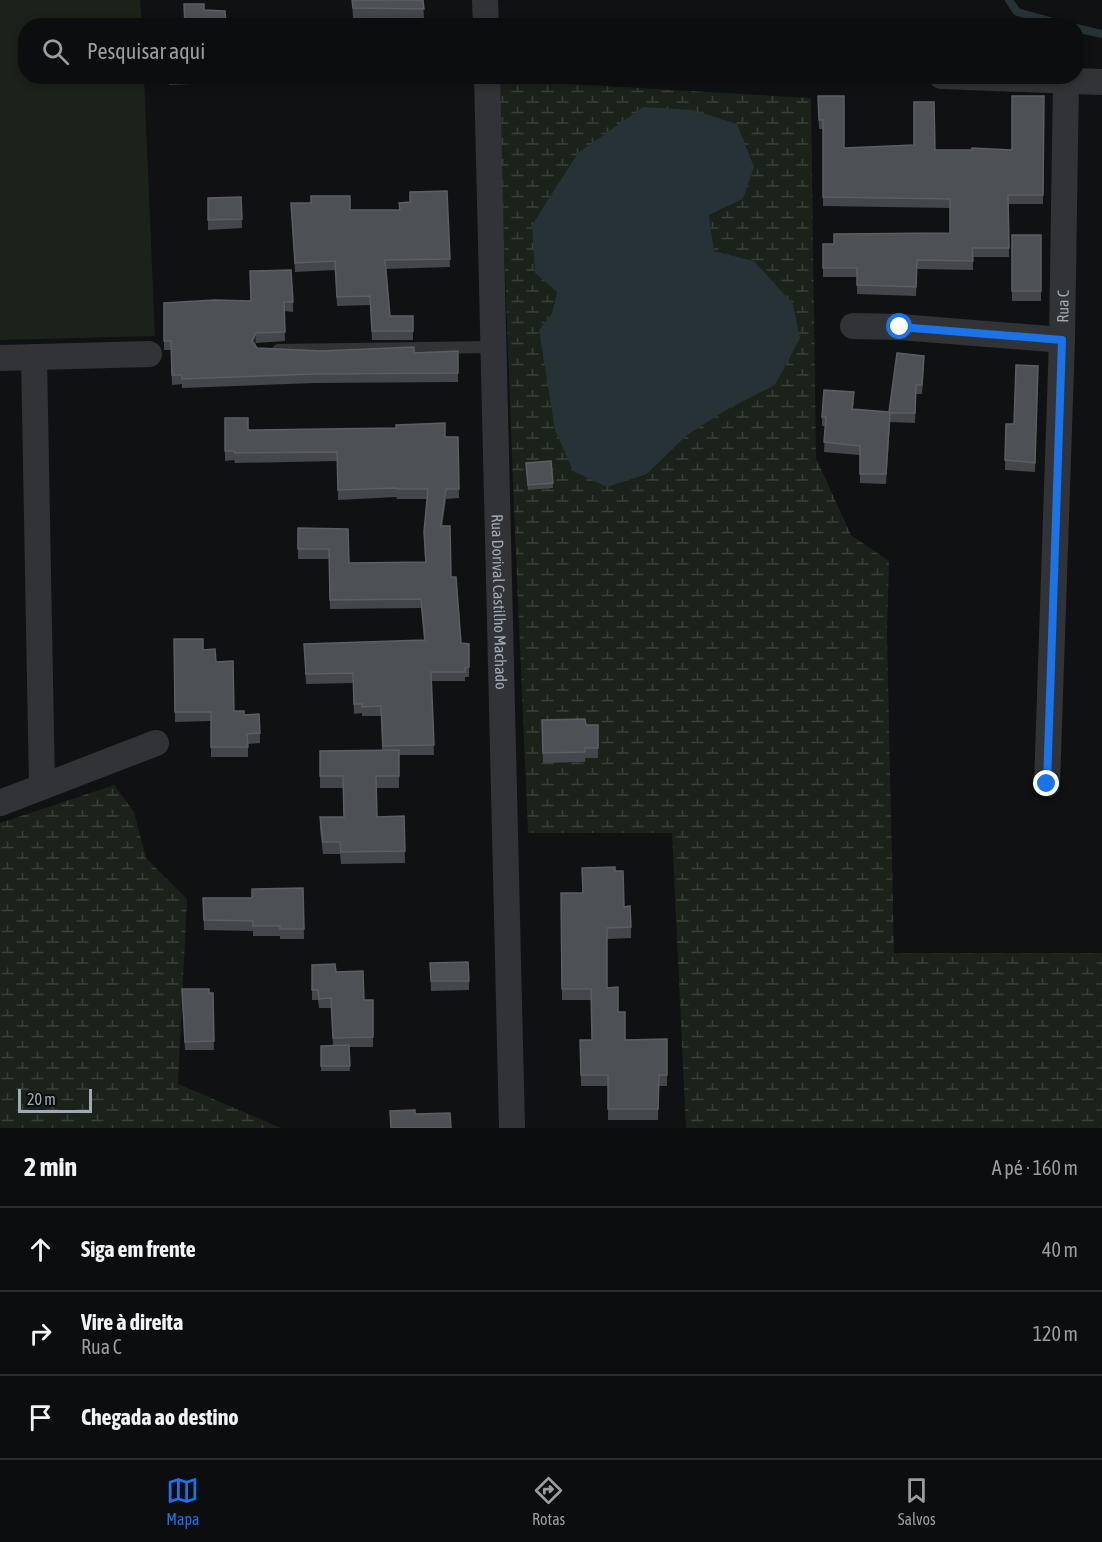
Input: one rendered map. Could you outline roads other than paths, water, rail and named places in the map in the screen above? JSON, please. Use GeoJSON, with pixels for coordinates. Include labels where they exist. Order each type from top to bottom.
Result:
{"type":"FeatureCollection","features":[{"type":"Feature","properties":{"kind":"street"},"geometry":{"type":"LineString","coordinates":[[485,0],[486,18]]}},
{"type":"Feature","properties":{"kind":"street"},"geometry":{"type":"LineString","coordinates":[[1084,81],[1102,82]]}},
{"type":"Feature","properties":{"kind":"street","name":"Rua Dorival Castilho Machado"},"geometry":{"type":"LineString","coordinates":[[487,84],[512,1128]]}},
{"type":"Feature","properties":{"kind":"street","name":"Rua C"},"geometry":{"type":"LineString","coordinates":[[1047,784],[1062,340],[1066,84]]}},
{"type":"Feature","properties":{"kind":"street"},"geometry":{"type":"LineString","coordinates":[[853,326],[900,327],[1062,340]]}},
{"type":"Feature","properties":{"kind":"street"},"geometry":{"type":"LineString","coordinates":[[0,358],[149,354]]}},
{"type":"Feature","properties":{"kind":"street"},"geometry":{"type":"LineString","coordinates":[[34,357],[42,787]]}},
{"type":"Feature","properties":{"kind":"street"},"geometry":{"type":"LineString","coordinates":[[0,803],[156,742]]}},
{"type":"Feature","properties":{"kind":"lane"},"geometry":{"type":"LineString","coordinates":[[271,350],[493,347]]}},
{"type":"Feature","properties":{"kind":"waterway"},"geometry":{"type":"LineString","coordinates":[[1009,0],[1017,12],[1039,18]]}},
{"type":"Feature","properties":{"kind":"waterway"},"geometry":{"type":"LineString","coordinates":[[1084,30],[1102,34]]}}]}
